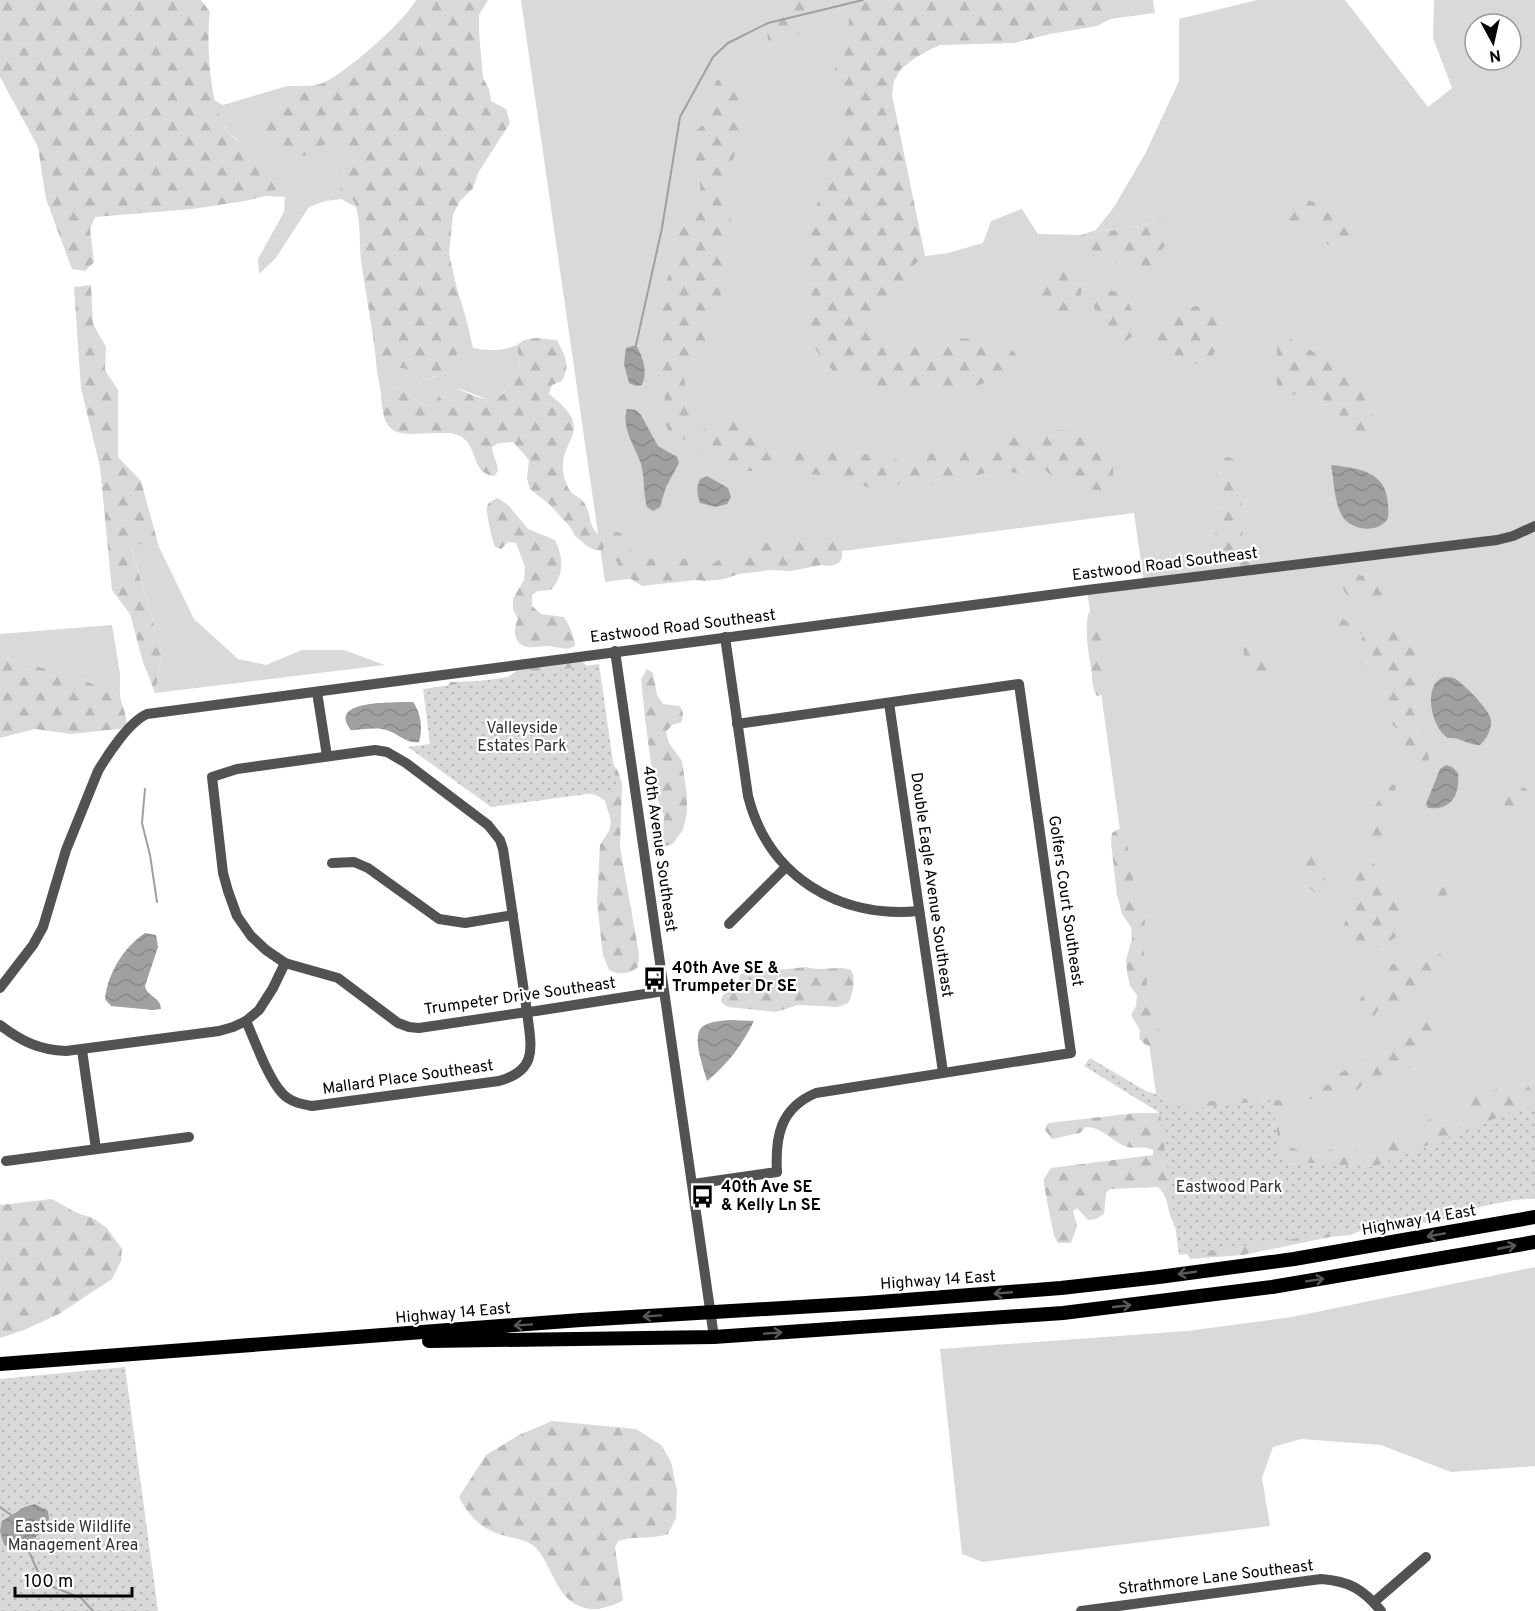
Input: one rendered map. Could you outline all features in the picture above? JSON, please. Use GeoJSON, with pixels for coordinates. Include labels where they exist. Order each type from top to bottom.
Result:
{"type":"FeatureCollection","features":[{"type":"Feature","properties":{"kind":"main road","name":"Highway 14 East"},"geometry":{"type":"LineString","coordinates":[[0,1364],[1008,1292],[1159,1277],[1371,1247],[1535,1217]]}},
{"type":"Feature","properties":{"kind":"main road","name":"Highway 14 East"},"geometry":{"type":"LineString","coordinates":[[340,1340],[714,1337],[1064,1313],[1362,1273],[1535,1242]]}},
{"type":"Feature","properties":{"kind":"street","name":"Eastwood Road Southeast"},"geometry":{"type":"LineString","coordinates":[[0,988],[33,945],[43,927],[66,850],[98,771],[136,721],[147,714],[615,651],[1497,540],[1535,526]]}},
{"type":"Feature","properties":{"kind":"street"},"geometry":{"type":"LineString","coordinates":[[725,637],[751,808],[767,842],[786,867],[821,893],[848,905],[879,911],[919,911]]}},
{"type":"Feature","properties":{"kind":"street","name":"40th Avenue Southeast"},"geometry":{"type":"LineString","coordinates":[[615,651],[714,1337]]}},
{"type":"Feature","properties":{"kind":"street","name":"Golfers Court Southeast"},"geometry":{"type":"LineString","coordinates":[[693,1184],[777,1172],[777,1146],[781,1127],[792,1109],[808,1096],[826,1090],[1071,1053],[1019,684],[737,724]]}},
{"type":"Feature","properties":{"kind":"street"},"geometry":{"type":"LineString","coordinates":[[317,692],[327,756]]}},
{"type":"Feature","properties":{"kind":"street","name":"Double Eagle Avenue Southeast"},"geometry":{"type":"LineString","coordinates":[[889,703],[943,1072]]}},
{"type":"Feature","properties":{"kind":"street","name":"Mallard Place Southeast"},"geometry":{"type":"LineString","coordinates":[[246,1021],[274,1082],[283,1094],[292,1100],[312,1106],[499,1081],[513,1077],[523,1070],[531,1053],[513,915],[500,840],[488,825],[406,763],[387,752],[375,750],[327,756]]}},
{"type":"Feature","properties":{"kind":"street","name":"Trumpeter Drive Southeast"},"geometry":{"type":"LineString","coordinates":[[327,756],[237,769],[212,777],[223,873],[233,905],[250,936],[266,950],[285,963],[339,978],[398,1023],[409,1027],[419,1028],[664,991]]}},
{"type":"Feature","properties":{"kind":"street"},"geometry":{"type":"LineString","coordinates":[[332,863],[354,862],[368,868],[439,919],[465,923],[513,915]]}},
{"type":"Feature","properties":{"kind":"street"},"geometry":{"type":"LineString","coordinates":[[729,924],[786,867]]}},
{"type":"Feature","properties":{"kind":"street"},"geometry":{"type":"LineString","coordinates":[[0,1025],[18,1039],[41,1048],[57,1051],[82,1050],[219,1031],[246,1021],[259,1010],[267,1000],[285,963]]}},
{"type":"Feature","properties":{"kind":"street"},"geometry":{"type":"LineString","coordinates":[[82,1050],[96,1149]]}},
{"type":"Feature","properties":{"kind":"street"},"geometry":{"type":"LineString","coordinates":[[6,1161],[189,1137]]}},
{"type":"Feature","properties":{"kind":"street"},"geometry":{"type":"LineString","coordinates":[[1374,1602],[1425,1557]]}},
{"type":"Feature","properties":{"kind":"street","name":"Strathmore Lane Southeast"},"geometry":{"type":"LineString","coordinates":[[1080,1611],[1321,1579],[1340,1580],[1356,1587],[1381,1611]]}},
{"type":"Feature","properties":{"kind":"green space"},"geometry":{"type":"Polygon","coordinates":[[[0,0],[201,0],[210,12],[209,57],[217,110],[230,134],[268,162],[280,176],[275,191],[266,196],[245,201],[192,209],[95,217],[90,229],[94,262],[85,271],[72,269],[46,199],[38,147],[0,77],[0,0]]]}},
{"type":"Feature","properties":{"kind":"green space"},"geometry":{"type":"Polygon","coordinates":[[[416,0],[488,0],[479,15],[483,78],[489,89],[491,101],[506,109],[510,123],[478,173],[473,188],[460,201],[453,214],[449,254],[466,318],[465,337],[453,362],[445,371],[425,381],[406,369],[400,368],[392,376],[384,378],[377,371],[361,260],[357,211],[349,196],[341,192],[341,180],[349,143],[341,136],[303,156],[282,145],[265,129],[287,86],[320,84],[343,71],[387,34],[416,0]]]}},
{"type":"Feature","properties":{"kind":"green space"},"geometry":{"type":"Polygon","coordinates":[[[521,0],[1153,0],[1155,13],[1027,30],[883,6],[895,260],[948,253],[983,243],[991,221],[1022,209],[1038,234],[1081,235],[1080,237],[1172,226],[1159,220],[1141,227],[1128,226],[1111,231],[1096,230],[1114,207],[1145,154],[1179,81],[1179,19],[1257,0],[1345,0],[1428,107],[1452,88],[1433,38],[1434,0],[1535,0],[1535,1105],[1373,1167],[1282,1161],[1156,1094],[1087,590],[1144,583],[1134,513],[605,582],[521,0]]]}},
{"type":"Feature","properties":{"kind":"green space"},"geometry":{"type":"Polygon","coordinates":[[[783,0],[814,0],[805,9],[799,34],[795,38],[775,45],[768,40],[768,23],[772,13],[783,0]]]}},
{"type":"Feature","properties":{"kind":"green space"},"geometry":{"type":"Polygon","coordinates":[[[855,0],[1116,1],[1116,12],[1112,18],[1097,26],[1014,43],[941,45],[915,58],[901,69],[894,81],[892,95],[925,256],[907,271],[907,287],[887,297],[880,316],[871,322],[871,333],[876,341],[880,342],[911,341],[938,345],[949,340],[977,339],[997,342],[1013,350],[1017,357],[1013,367],[1002,375],[966,391],[912,393],[889,391],[834,372],[811,341],[807,323],[810,306],[805,248],[807,230],[820,197],[822,166],[845,124],[845,106],[835,70],[837,53],[848,29],[850,11],[855,0]]]}},
{"type":"Feature","properties":{"kind":"green space"},"geometry":{"type":"Polygon","coordinates":[[[726,76],[744,77],[746,91],[739,105],[741,136],[728,175],[729,214],[732,224],[721,252],[724,274],[718,310],[710,329],[709,347],[692,355],[685,366],[685,382],[693,414],[691,430],[687,439],[677,440],[670,435],[664,420],[665,400],[655,337],[662,295],[679,233],[690,208],[700,197],[700,167],[689,154],[689,136],[712,118],[710,99],[716,81],[726,76]]]}},
{"type":"Feature","properties":{"kind":"green space"},"geometry":{"type":"Polygon","coordinates":[[[287,86],[278,107],[313,151],[341,136],[349,143],[341,186],[342,192],[352,198],[356,207],[341,199],[325,201],[309,207],[275,259],[259,274],[258,259],[284,212],[285,197],[266,196],[275,191],[239,141],[229,133],[219,118],[214,100],[223,105],[287,86]]]}},
{"type":"Feature","properties":{"kind":"green space"},"geometry":{"type":"Polygon","coordinates":[[[1304,199],[1340,210],[1352,235],[1346,254],[1320,240],[1309,222],[1285,226],[1277,218],[1304,199]]]}},
{"type":"Feature","properties":{"kind":"green space"},"geometry":{"type":"Polygon","coordinates":[[[1159,220],[1170,222],[1172,233],[1157,260],[1162,266],[1157,272],[1142,272],[1119,267],[1115,261],[1118,258],[1135,259],[1138,253],[1118,251],[1101,253],[1084,248],[1079,237],[1096,230],[1111,231],[1128,226],[1141,227],[1159,220]]]}},
{"type":"Feature","properties":{"kind":"green space"},"geometry":{"type":"Polygon","coordinates":[[[1082,266],[1093,269],[1091,280],[1082,283],[1079,317],[1074,322],[1069,322],[1039,293],[1038,285],[1046,268],[1082,266]]]}},
{"type":"Feature","properties":{"kind":"green space"},"geometry":{"type":"Polygon","coordinates":[[[91,285],[93,324],[106,347],[105,370],[118,390],[118,457],[141,481],[159,547],[130,543],[162,652],[155,693],[143,662],[130,614],[112,590],[100,467],[81,388],[74,287],[91,285]]]}},
{"type":"Feature","properties":{"kind":"green space"},"geometry":{"type":"Polygon","coordinates":[[[1107,287],[1112,291],[1123,292],[1133,312],[1135,320],[1133,336],[1124,342],[1111,334],[1097,317],[1095,295],[1107,287]]]}},
{"type":"Feature","properties":{"kind":"green space"},"geometry":{"type":"Polygon","coordinates":[[[1196,306],[1218,313],[1224,327],[1225,335],[1205,366],[1189,362],[1151,343],[1149,334],[1158,323],[1182,310],[1196,306]]]}},
{"type":"Feature","properties":{"kind":"green space"},"geometry":{"type":"Polygon","coordinates":[[[466,318],[473,348],[495,350],[517,345],[520,369],[506,390],[497,398],[489,400],[460,389],[443,388],[433,407],[421,403],[394,387],[388,386],[381,394],[377,371],[384,378],[399,368],[406,369],[425,381],[443,371],[455,357],[459,348],[466,318]]]}},
{"type":"Feature","properties":{"kind":"green space"},"geometry":{"type":"Polygon","coordinates":[[[1287,337],[1346,370],[1364,387],[1373,412],[1374,434],[1369,441],[1359,441],[1352,436],[1317,394],[1304,391],[1280,399],[1277,394],[1277,343],[1287,337]]]}},
{"type":"Feature","properties":{"kind":"green space"},"geometry":{"type":"Polygon","coordinates":[[[536,338],[557,340],[566,360],[562,381],[552,385],[549,394],[564,407],[572,419],[574,428],[564,455],[565,480],[572,493],[585,504],[593,528],[603,539],[603,550],[595,550],[587,546],[575,536],[571,528],[549,504],[530,489],[527,479],[529,460],[513,442],[499,443],[492,447],[498,471],[494,476],[481,470],[470,446],[460,436],[448,433],[402,433],[389,427],[385,420],[381,394],[388,386],[400,389],[421,403],[433,407],[443,388],[449,385],[486,399],[500,396],[520,369],[517,345],[524,340],[536,338]]]}},
{"type":"Feature","properties":{"kind":"green space"},"geometry":{"type":"Polygon","coordinates":[[[733,417],[738,420],[746,434],[771,449],[770,469],[755,471],[740,469],[727,461],[706,457],[700,451],[696,438],[700,433],[712,424],[733,417]]]}},
{"type":"Feature","properties":{"kind":"green space"},"geometry":{"type":"Polygon","coordinates":[[[1049,429],[1088,432],[1099,453],[1113,465],[1113,483],[1107,490],[1093,490],[1081,481],[1062,481],[1037,463],[1017,473],[998,470],[974,476],[966,479],[959,487],[938,487],[930,482],[916,482],[870,488],[828,475],[788,471],[783,464],[794,451],[813,448],[833,449],[854,454],[875,454],[904,462],[918,460],[928,454],[972,446],[985,446],[1000,434],[1049,429]]]}},
{"type":"Feature","properties":{"kind":"green space"},"geometry":{"type":"Polygon","coordinates":[[[1229,457],[1236,461],[1234,480],[1244,490],[1241,507],[1243,544],[1256,554],[1256,562],[1248,567],[1220,564],[1184,572],[1171,571],[1165,567],[1165,560],[1215,553],[1216,477],[1222,458],[1229,457]]]}},
{"type":"Feature","properties":{"kind":"green space"},"geometry":{"type":"Polygon","coordinates":[[[498,498],[508,505],[528,529],[555,540],[561,560],[558,578],[551,590],[538,591],[532,595],[532,606],[541,614],[564,617],[574,638],[575,646],[564,649],[547,646],[527,647],[519,643],[515,636],[518,619],[513,609],[513,599],[524,580],[525,567],[516,543],[508,542],[501,549],[495,547],[487,507],[490,502],[498,498]]]}},
{"type":"Feature","properties":{"kind":"green space"},"geometry":{"type":"Polygon","coordinates":[[[616,532],[621,533],[626,545],[634,553],[660,561],[668,558],[686,559],[689,567],[700,568],[713,564],[724,556],[743,555],[753,548],[783,537],[798,536],[833,541],[842,546],[842,558],[839,563],[831,566],[821,565],[791,571],[771,570],[739,574],[724,579],[642,586],[628,577],[611,551],[610,537],[616,532]]]}},
{"type":"Feature","properties":{"kind":"green space"},"geometry":{"type":"Polygon","coordinates":[[[130,542],[159,547],[194,619],[238,659],[266,665],[302,650],[344,650],[385,665],[155,693],[162,652],[130,542]]]}},
{"type":"Feature","properties":{"kind":"green space"},"geometry":{"type":"Polygon","coordinates":[[[1344,572],[1367,579],[1373,575],[1376,576],[1398,597],[1398,602],[1370,601],[1349,597],[1344,591],[1340,576],[1344,572]]]}},
{"type":"Feature","properties":{"kind":"green space"},"geometry":{"type":"Polygon","coordinates":[[[1093,610],[1097,625],[1105,635],[1106,642],[1101,652],[1104,678],[1110,687],[1110,693],[1097,696],[1093,686],[1087,635],[1088,614],[1093,610]]]}},
{"type":"Feature","properties":{"kind":"green space"},"geometry":{"type":"Polygon","coordinates":[[[1341,618],[1349,622],[1410,635],[1420,644],[1422,657],[1416,703],[1429,756],[1428,766],[1422,776],[1415,774],[1413,756],[1401,743],[1399,730],[1386,715],[1382,702],[1384,683],[1382,676],[1377,673],[1370,674],[1360,662],[1359,650],[1363,635],[1357,630],[1346,632],[1335,630],[1334,619],[1341,618]]]}},
{"type":"Feature","properties":{"kind":"green space"},"geometry":{"type":"Polygon","coordinates":[[[112,625],[120,674],[120,697],[76,678],[0,658],[0,634],[112,625]]]}},
{"type":"Feature","properties":{"kind":"green space"},"geometry":{"type":"Polygon","coordinates":[[[1251,644],[1255,648],[1256,655],[1271,665],[1272,671],[1265,679],[1255,677],[1246,663],[1244,646],[1251,644]]]}},
{"type":"Feature","properties":{"kind":"green space"},"geometry":{"type":"Polygon","coordinates":[[[0,658],[76,678],[120,697],[127,728],[71,734],[35,729],[0,738],[0,658]]]}},
{"type":"Feature","properties":{"kind":"green space"},"geometry":{"type":"Polygon","coordinates":[[[581,661],[591,669],[609,759],[618,771],[622,784],[620,847],[639,954],[638,967],[624,973],[609,970],[603,955],[597,903],[600,845],[609,831],[611,821],[605,801],[598,796],[577,789],[447,688],[450,682],[504,680],[522,667],[581,661]]]}},
{"type":"Feature","properties":{"kind":"green space","name":"Valleyside Estates Park"},"geometry":{"type":"Polygon","coordinates":[[[599,664],[617,790],[491,807],[408,747],[430,744],[423,689],[599,664]]]}},
{"type":"Feature","properties":{"kind":"green space"},"geometry":{"type":"Polygon","coordinates":[[[647,669],[653,673],[657,695],[663,704],[680,706],[683,713],[682,722],[672,725],[666,732],[669,743],[682,761],[687,813],[683,829],[673,844],[665,846],[664,816],[658,801],[657,776],[651,764],[641,679],[647,669]]]}},
{"type":"Feature","properties":{"kind":"green space"},"geometry":{"type":"Polygon","coordinates":[[[1386,782],[1396,786],[1386,811],[1381,842],[1379,845],[1370,847],[1362,842],[1368,815],[1380,799],[1376,790],[1377,784],[1386,782]]]}},
{"type":"Feature","properties":{"kind":"green space"},"geometry":{"type":"Polygon","coordinates":[[[1515,786],[1525,788],[1529,793],[1522,812],[1516,820],[1504,816],[1499,810],[1504,796],[1515,786]]]}},
{"type":"Feature","properties":{"kind":"green space"},"geometry":{"type":"Polygon","coordinates":[[[1118,829],[1125,831],[1136,898],[1143,908],[1145,921],[1143,941],[1148,995],[1160,1033],[1159,1043],[1153,1047],[1139,1039],[1140,1030],[1131,1015],[1136,1006],[1137,995],[1130,986],[1127,972],[1126,960],[1132,939],[1131,927],[1122,914],[1117,895],[1111,843],[1112,833],[1118,829]]]}},
{"type":"Feature","properties":{"kind":"green space"},"geometry":{"type":"Polygon","coordinates":[[[1304,848],[1315,856],[1322,868],[1325,898],[1313,891],[1306,878],[1302,862],[1304,848]]]}},
{"type":"Feature","properties":{"kind":"green space"},"geometry":{"type":"Polygon","coordinates":[[[1356,852],[1365,855],[1374,864],[1389,895],[1408,902],[1412,909],[1403,929],[1396,937],[1368,950],[1346,946],[1341,939],[1342,930],[1352,906],[1349,866],[1351,855],[1356,852]]]}},
{"type":"Feature","properties":{"kind":"green space"},"geometry":{"type":"Polygon","coordinates":[[[1444,871],[1449,879],[1449,890],[1442,901],[1435,902],[1430,896],[1432,889],[1436,878],[1444,871]]]}},
{"type":"Feature","properties":{"kind":"green space"},"geometry":{"type":"Polygon","coordinates":[[[1430,951],[1442,955],[1446,962],[1435,983],[1428,990],[1401,1003],[1379,1008],[1375,1015],[1367,1021],[1355,1022],[1352,1018],[1353,1010],[1368,988],[1382,990],[1390,986],[1385,973],[1389,965],[1411,960],[1430,951]]]}},
{"type":"Feature","properties":{"kind":"green space"},"geometry":{"type":"Polygon","coordinates":[[[806,967],[851,970],[853,986],[848,1003],[838,1007],[798,1005],[776,1012],[728,1007],[721,1002],[724,994],[732,990],[741,974],[806,967]]]}},
{"type":"Feature","properties":{"kind":"green space"},"geometry":{"type":"Polygon","coordinates":[[[1435,1020],[1442,1025],[1443,1031],[1432,1045],[1423,1048],[1416,1065],[1391,1077],[1365,1081],[1352,1094],[1343,1097],[1316,1100],[1298,1096],[1299,1090],[1333,1084],[1334,1076],[1392,1046],[1405,1031],[1435,1020]]]}},
{"type":"Feature","properties":{"kind":"green space","name":"Eastwood Park"},"geometry":{"type":"Polygon","coordinates":[[[1090,1058],[1146,1091],[1185,1109],[1272,1100],[1282,1161],[1373,1167],[1535,1105],[1535,1196],[1384,1226],[1179,1255],[1160,1113],[1084,1066],[1090,1058]]]}},
{"type":"Feature","properties":{"kind":"green space","name":"Eastwood Park"},"geometry":{"type":"Polygon","coordinates":[[[1535,1075],[1535,1199],[1504,1200],[1485,1204],[1470,1212],[1444,1219],[1419,1224],[1401,1222],[1372,1226],[1351,1235],[1330,1237],[1243,1255],[1190,1259],[1171,1218],[1165,1198],[1158,1187],[1110,1189],[1106,1193],[1104,1214],[1096,1219],[1088,1220],[1077,1208],[1073,1211],[1077,1226],[1071,1243],[1058,1243],[1054,1236],[1044,1185],[1044,1179],[1051,1168],[1153,1155],[1153,1150],[1125,1146],[1101,1131],[1086,1127],[1080,1133],[1052,1139],[1045,1130],[1048,1123],[1155,1113],[1217,1100],[1261,1098],[1283,1101],[1285,1105],[1280,1117],[1280,1135],[1291,1147],[1299,1151],[1310,1152],[1352,1149],[1371,1155],[1379,1153],[1382,1136],[1394,1135],[1415,1146],[1420,1145],[1426,1121],[1438,1118],[1454,1123],[1461,1121],[1469,1117],[1471,1098],[1476,1093],[1510,1087],[1524,1093],[1530,1077],[1535,1075]]]}},
{"type":"Feature","properties":{"kind":"green space"},"geometry":{"type":"Polygon","coordinates":[[[52,1199],[77,1213],[93,1218],[107,1228],[122,1249],[121,1261],[112,1279],[59,1314],[0,1338],[0,1205],[52,1199]]]}},
{"type":"Feature","properties":{"kind":"green space"},"geometry":{"type":"Polygon","coordinates":[[[1535,1267],[1535,1466],[1451,1472],[1381,1445],[1301,1439],[1273,1447],[1262,1478],[1270,1526],[982,1562],[962,1554],[940,1349],[1187,1331],[1292,1317],[1535,1267]]]}},
{"type":"Feature","properties":{"kind":"green space","name":"Eastside Wildlife Management Area"},"geometry":{"type":"Polygon","coordinates":[[[125,1367],[158,1611],[0,1611],[0,1379],[125,1367]]]}},
{"type":"Feature","properties":{"kind":"green space"},"geometry":{"type":"Polygon","coordinates":[[[552,1421],[636,1429],[661,1445],[671,1462],[677,1491],[676,1518],[668,1534],[618,1541],[615,1548],[623,1600],[611,1606],[598,1609],[584,1608],[574,1603],[565,1596],[536,1548],[482,1525],[471,1516],[459,1497],[486,1455],[519,1435],[552,1421]]]}},
{"type":"Feature","properties":{"kind":"water"},"geometry":{"type":"Polygon","coordinates":[[[636,345],[645,370],[642,385],[636,386],[629,383],[624,364],[626,348],[636,345]]]}},
{"type":"Feature","properties":{"kind":"water"},"geometry":{"type":"Polygon","coordinates":[[[627,409],[636,410],[641,415],[658,446],[677,457],[679,463],[666,487],[660,507],[653,511],[647,507],[641,464],[627,430],[627,409]]]}},
{"type":"Feature","properties":{"kind":"water"},"geometry":{"type":"Polygon","coordinates":[[[1331,465],[1361,470],[1377,478],[1386,494],[1388,505],[1388,518],[1385,522],[1368,529],[1355,526],[1344,519],[1337,503],[1331,465]]]}},
{"type":"Feature","properties":{"kind":"water"},"geometry":{"type":"Polygon","coordinates":[[[707,476],[728,488],[731,497],[727,504],[716,507],[700,503],[698,485],[700,479],[707,476]]]}},
{"type":"Feature","properties":{"kind":"water"},"geometry":{"type":"Polygon","coordinates":[[[1444,677],[1454,678],[1463,685],[1489,716],[1490,731],[1480,745],[1448,738],[1437,725],[1433,716],[1431,697],[1437,681],[1444,677]]]}},
{"type":"Feature","properties":{"kind":"water"},"geometry":{"type":"Polygon","coordinates":[[[413,702],[418,711],[421,727],[419,742],[375,728],[351,730],[346,721],[347,714],[353,709],[373,704],[413,702]]]}},
{"type":"Feature","properties":{"kind":"water"},"geometry":{"type":"Polygon","coordinates":[[[1446,765],[1458,773],[1456,794],[1449,804],[1443,807],[1428,808],[1426,804],[1440,769],[1446,765]]]}},
{"type":"Feature","properties":{"kind":"water"},"geometry":{"type":"Polygon","coordinates":[[[145,933],[156,935],[158,947],[145,986],[148,993],[159,1002],[161,1009],[111,1006],[105,999],[113,971],[123,954],[145,933]]]}},
{"type":"Feature","properties":{"kind":"water"},"geometry":{"type":"Polygon","coordinates":[[[730,1020],[754,1021],[734,1054],[707,1081],[700,1054],[699,1033],[701,1028],[707,1024],[730,1020]]]}},
{"type":"Feature","properties":{"kind":"water"},"geometry":{"type":"Polygon","coordinates":[[[35,1504],[48,1511],[47,1527],[26,1546],[16,1548],[4,1545],[0,1531],[2,1521],[25,1507],[35,1504]]]}},
{"type":"Feature","properties":{"kind":"waterway"},"geometry":{"type":"LineString","coordinates":[[636,345],[662,228],[680,117],[713,57],[728,43],[768,23],[863,0]]}},
{"type":"Feature","properties":{"kind":"waterway"},"geometry":{"type":"LineString","coordinates":[[145,789],[142,823],[150,855],[157,902]]}},
{"type":"Feature","properties":{"kind":"waterway"},"geometry":{"type":"LineString","coordinates":[[0,1507],[15,1518]]}},
{"type":"Feature","properties":{"kind":"waterway"},"geometry":{"type":"LineString","coordinates":[[26,1545],[43,1583],[81,1598],[93,1611]]}},
{"type":"Feature","properties":{"kind":"place","name":"40th Ave SE & Trumpeter Dr SE"},"geometry":{"type":"Point","coordinates":[654,978]}},
{"type":"Feature","properties":{"kind":"place","name":"40th Ave SE & Kelly Ln SE"},"geometry":{"type":"Point","coordinates":[703,1197]}}]}
